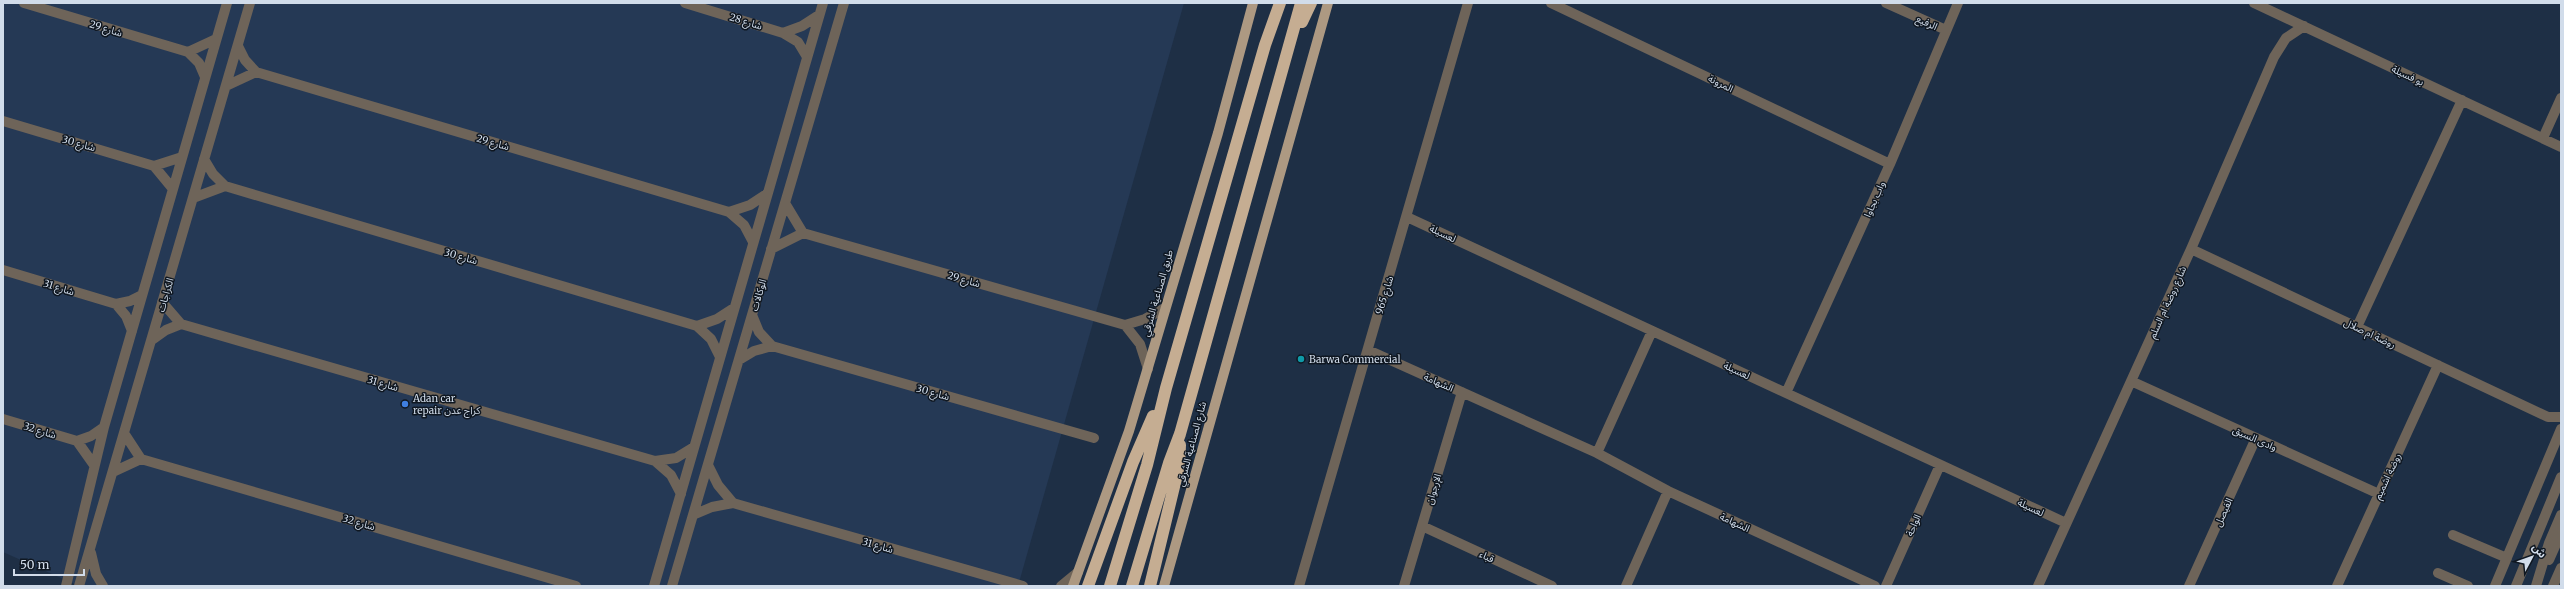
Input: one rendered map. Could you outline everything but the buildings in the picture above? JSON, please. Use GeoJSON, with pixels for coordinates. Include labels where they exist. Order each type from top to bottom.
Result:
{"type":"FeatureCollection","features":[{"type":"Feature","properties":{"kind":"highway"},"geometry":{"type":"LineString","coordinates":[[1265,45],[1271,3]]}},
{"type":"Feature","properties":{"kind":"highway"},"geometry":{"type":"LineString","coordinates":[[1110,586],[1147,464],[1166,388],[1265,45],[1280,3]]}},
{"type":"Feature","properties":{"kind":"highway"},"geometry":{"type":"LineString","coordinates":[[1132,586],[1169,462],[1180,434],[1289,52],[1301,3]]}},
{"type":"Feature","properties":{"kind":"highway"},"geometry":{"type":"LineString","coordinates":[[1289,52],[1311,3]]}},
{"type":"Feature","properties":{"kind":"highway"},"geometry":{"type":"LineString","coordinates":[[1088,586],[1133,462],[1166,388]]}},
{"type":"Feature","properties":{"kind":"highway"},"geometry":{"type":"LineString","coordinates":[[1150,586],[1179,466],[1180,434]]}},
{"type":"Feature","properties":{"kind":"main road","name":"طريق الصناعية الشرقي"},"geometry":{"type":"LineString","coordinates":[[1074,586],[1129,431],[1148,369],[1164,308],[1218,133],[1253,3]]}},
{"type":"Feature","properties":{"kind":"main road","name":"شارع الصناعية الشرقي"},"geometry":{"type":"LineString","coordinates":[[1164,586],[1240,308],[1328,3]]}},
{"type":"Feature","properties":{"kind":"street","name":"شارع 29"},"geometry":{"type":"LineString","coordinates":[[24,3],[188,52]]}},
{"type":"Feature","properties":{"kind":"street"},"geometry":{"type":"LineString","coordinates":[[66,586],[104,427],[227,3]]}},
{"type":"Feature","properties":{"kind":"street","name":"الكراجات"},"geometry":{"type":"LineString","coordinates":[[80,586],[250,3]]}},
{"type":"Feature","properties":{"kind":"street","name":"شارع 28"},"geometry":{"type":"LineString","coordinates":[[685,3],[783,33],[798,42],[807,57]]}},
{"type":"Feature","properties":{"kind":"street","name":"الوكالات"},"geometry":{"type":"LineString","coordinates":[[655,582],[823,3]]}},
{"type":"Feature","properties":{"kind":"street","name":"الوكالات"},"geometry":{"type":"LineString","coordinates":[[672,586],[844,3]]}},
{"type":"Feature","properties":{"kind":"street","name":"شارع 965"},"geometry":{"type":"LineString","coordinates":[[1299,586],[1468,3]]}},
{"type":"Feature","properties":{"kind":"street","name":"المرونة"},"geometry":{"type":"LineString","coordinates":[[1551,3],[1575,8],[1890,164]]}},
{"type":"Feature","properties":{"kind":"street","name":"الرفيع"},"geometry":{"type":"LineString","coordinates":[[1886,3],[1946,30]]}},
{"type":"Feature","properties":{"kind":"street","name":"واب بجاوا"},"geometry":{"type":"LineString","coordinates":[[1786,393],[1890,164],[1958,3]]}},
{"type":"Feature","properties":{"kind":"street","name":"بو فسيلة"},"geometry":{"type":"LineString","coordinates":[[2254,3],[2561,147]]}},
{"type":"Feature","properties":{"kind":"street"},"geometry":{"type":"LineString","coordinates":[[783,33],[802,26],[819,15]]}},
{"type":"Feature","properties":{"kind":"street","name":"شارع روضة ام السلم"},"geometry":{"type":"LineString","coordinates":[[2038,586],[2191,249],[2274,57],[2286,38],[2304,26]]}},
{"type":"Feature","properties":{"kind":"street"},"geometry":{"type":"LineString","coordinates":[[206,76],[199,63],[188,52],[216,39]]}},
{"type":"Feature","properties":{"kind":"street"},"geometry":{"type":"LineString","coordinates":[[226,86],[256,72],[245,60],[238,46]]}},
{"type":"Feature","properties":{"kind":"street","name":"شارع 29"},"geometry":{"type":"LineString","coordinates":[[256,72],[729,212],[744,225],[753,242]]}},
{"type":"Feature","properties":{"kind":"street"},"geometry":{"type":"LineString","coordinates":[[2543,138],[2561,98]]}},
{"type":"Feature","properties":{"kind":"street"},"geometry":{"type":"LineString","coordinates":[[2357,327],[2462,100]]}},
{"type":"Feature","properties":{"kind":"street","name":"شارع 30"},"geometry":{"type":"LineString","coordinates":[[3,121],[154,166]]}},
{"type":"Feature","properties":{"kind":"street"},"geometry":{"type":"LineString","coordinates":[[173,189],[154,166],[182,157]]}},
{"type":"Feature","properties":{"kind":"street"},"geometry":{"type":"LineString","coordinates":[[193,198],[225,186],[213,174],[204,159]]}},
{"type":"Feature","properties":{"kind":"street","name":"شارع 30"},"geometry":{"type":"LineString","coordinates":[[225,186],[698,326],[712,339],[720,357]]}},
{"type":"Feature","properties":{"kind":"street"},"geometry":{"type":"LineString","coordinates":[[729,212],[750,205],[768,193]]}},
{"type":"Feature","properties":{"kind":"street"},"geometry":{"type":"LineString","coordinates":[[772,249],[803,233],[785,203]]}},
{"type":"Feature","properties":{"kind":"street","name":"لعسيلة"},"geometry":{"type":"LineString","coordinates":[[1407,217],[2066,524]]}},
{"type":"Feature","properties":{"kind":"street","name":"شارع 29"},"geometry":{"type":"LineString","coordinates":[[803,233],[1125,325]]}},
{"type":"Feature","properties":{"kind":"street","name":"روضة ام صلال"},"geometry":{"type":"LineString","coordinates":[[2191,249],[2548,417]]}},
{"type":"Feature","properties":{"kind":"street","name":"شارع 31"},"geometry":{"type":"LineString","coordinates":[[3,270],[116,304]]}},
{"type":"Feature","properties":{"kind":"street"},"geometry":{"type":"LineString","coordinates":[[132,331],[126,316],[116,304],[130,301],[142,295]]}},
{"type":"Feature","properties":{"kind":"street"},"geometry":{"type":"LineString","coordinates":[[152,340],[166,330],[181,324],[162,302]]}},
{"type":"Feature","properties":{"kind":"street"},"geometry":{"type":"LineString","coordinates":[[698,326],[717,319],[734,308]]}},
{"type":"Feature","properties":{"kind":"street"},"geometry":{"type":"LineString","coordinates":[[1148,369],[1140,344],[1125,325],[1145,319],[1164,308]]}},
{"type":"Feature","properties":{"kind":"street"},"geometry":{"type":"LineString","coordinates":[[739,360],[754,351],[772,346],[759,332],[752,315]]}},
{"type":"Feature","properties":{"kind":"street","name":"شارع 31"},"geometry":{"type":"LineString","coordinates":[[181,324],[654,461],[671,475],[681,494]]}},
{"type":"Feature","properties":{"kind":"street"},"geometry":{"type":"LineString","coordinates":[[1597,453],[1652,330]]}},
{"type":"Feature","properties":{"kind":"street","name":"شارع 30"},"geometry":{"type":"LineString","coordinates":[[772,346],[1094,438]]}},
{"type":"Feature","properties":{"kind":"street","name":"الشهامة"},"geometry":{"type":"LineString","coordinates":[[1368,350],[1597,453],[1668,491],[1875,586]]}},
{"type":"Feature","properties":{"kind":"street","name":"روضة اشميم"},"geometry":{"type":"LineString","coordinates":[[2337,586],[2438,365]]}},
{"type":"Feature","properties":{"kind":"street","name":"وادى السيق"},"geometry":{"type":"LineString","coordinates":[[2131,381],[2379,494]]}},
{"type":"Feature","properties":{"kind":"street","name":"الإرجوان"},"geometry":{"type":"LineString","coordinates":[[1404,586],[1462,392]]}},
{"type":"Feature","properties":{"kind":"street"},"geometry":{"type":"LineString","coordinates":[[2548,417],[2561,417]]}},
{"type":"Feature","properties":{"kind":"street"},"geometry":{"type":"LineString","coordinates":[[2495,586],[2560,431],[2548,417]]}},
{"type":"Feature","properties":{"kind":"street","name":"شارع 32"},"geometry":{"type":"LineString","coordinates":[[3,419],[77,441]]}},
{"type":"Feature","properties":{"kind":"street"},"geometry":{"type":"LineString","coordinates":[[94,465],[77,441],[91,436],[104,427]]}},
{"type":"Feature","properties":{"kind":"street"},"geometry":{"type":"LineString","coordinates":[[113,472],[141,459],[124,433]]}},
{"type":"Feature","properties":{"kind":"street","name":"الفيصل"},"geometry":{"type":"LineString","coordinates":[[2189,586],[2256,438]]}},
{"type":"Feature","properties":{"kind":"street","name":"شارع 31"},"geometry":{"type":"LineString","coordinates":[[654,461],[676,458],[694,447]]}},
{"type":"Feature","properties":{"kind":"street","name":"شارع 32"},"geometry":{"type":"LineString","coordinates":[[141,459],[576,586]]}},
{"type":"Feature","properties":{"kind":"street"},"geometry":{"type":"LineString","coordinates":[[708,465],[718,485],[733,503]]}},
{"type":"Feature","properties":{"kind":"street","name":"الواحة"},"geometry":{"type":"LineString","coordinates":[[1886,586],[1940,465]]}},
{"type":"Feature","properties":{"kind":"street"},"geometry":{"type":"LineString","coordinates":[[2516,586],[2560,480]]}},
{"type":"Feature","properties":{"kind":"street"},"geometry":{"type":"LineString","coordinates":[[1626,586],[1668,491]]}},
{"type":"Feature","properties":{"kind":"street","name":"شارع 31"},"geometry":{"type":"LineString","coordinates":[[693,515],[712,507],[733,503],[1023,586]]}},
{"type":"Feature","properties":{"kind":"street"},"geometry":{"type":"LineString","coordinates":[[2537,586],[2549,543],[2561,515]]}},
{"type":"Feature","properties":{"kind":"street","name":"قباء"},"geometry":{"type":"LineString","coordinates":[[1422,526],[1552,586]]}},
{"type":"Feature","properties":{"kind":"street"},"geometry":{"type":"LineString","coordinates":[[2453,535],[2507,558]]}},
{"type":"Feature","properties":{"kind":"street"},"geometry":{"type":"LineString","coordinates":[[2537,586],[2560,537]]}},
{"type":"Feature","properties":{"kind":"street"},"geometry":{"type":"LineString","coordinates":[[91,547],[93,565],[103,586]]}},
{"type":"Feature","properties":{"kind":"street"},"geometry":{"type":"LineString","coordinates":[[2553,586],[2561,568]]}},
{"type":"Feature","properties":{"kind":"street"},"geometry":{"type":"LineString","coordinates":[[1061,586],[1078,572]]}},
{"type":"Feature","properties":{"kind":"street"},"geometry":{"type":"LineString","coordinates":[[2438,573],[2468,586]]}},
{"type":"Feature","properties":{"kind":"street"},"geometry":{"type":"LineString","coordinates":[[647,586],[655,582]]}},
{"type":"Feature","properties":{"kind":"shaded area"},"geometry":{"type":"Polygon","coordinates":[[[3,3],[1184,3],[1018,586],[79,586],[3,552],[3,3]]]}},
{"type":"Feature","properties":{"kind":"place","name":"Barwa Commercial"},"geometry":{"type":"Point","coordinates":[1301,359]}},
{"type":"Feature","properties":{"kind":"place","name":"Adan car repair كراج عدن"},"geometry":{"type":"Point","coordinates":[405,404]}}]}
